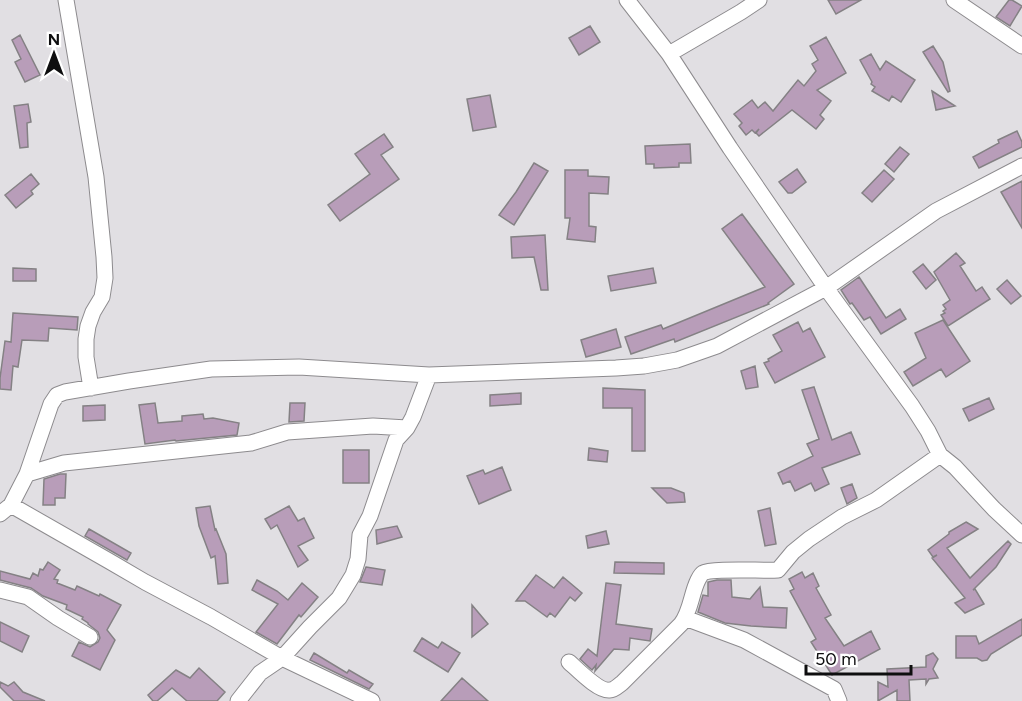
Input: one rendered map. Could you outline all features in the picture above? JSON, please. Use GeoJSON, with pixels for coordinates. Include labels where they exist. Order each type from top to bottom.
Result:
{"type":"FeatureCollection","features":[{"type":"Feature","properties":{"kind":"street"},"geometry":{"type":"LineString","coordinates":[[66,0],[96,177],[104,257],[105,279],[102,297],[93,312],[86,339],[86,357],[91,388]]}},
{"type":"Feature","properties":{"kind":"street"},"geometry":{"type":"LineString","coordinates":[[627,0],[669,54],[826,288],[912,406],[940,456],[955,467],[1022,535]]}},
{"type":"Feature","properties":{"kind":"street"},"geometry":{"type":"LineString","coordinates":[[669,54],[759,0]]}},
{"type":"Feature","properties":{"kind":"street"},"geometry":{"type":"LineString","coordinates":[[954,0],[1022,46]]}},
{"type":"Feature","properties":{"kind":"street"},"geometry":{"type":"LineString","coordinates":[[372,701],[282,658],[89,549],[5,510],[27,474],[51,404],[57,395],[129,381],[211,369],[299,367],[429,375],[616,369],[677,360],[717,346],[826,288],[936,211],[1022,166]]}},
{"type":"Feature","properties":{"kind":"street"},"geometry":{"type":"LineString","coordinates":[[238,701],[260,674],[282,658],[339,598],[353,575],[358,559],[360,535],[370,516],[396,440],[413,417],[429,375]]}},
{"type":"Feature","properties":{"kind":"street"},"geometry":{"type":"LineString","coordinates":[[27,474],[64,463],[251,443],[287,432],[373,426],[407,428]]}},
{"type":"Feature","properties":{"kind":"street"},"geometry":{"type":"LineString","coordinates":[[569,662],[605,691],[613,690],[685,618],[702,573],[711,570],[778,570],[792,552],[809,539],[842,517],[876,500],[940,456]]}},
{"type":"Feature","properties":{"kind":"street"},"geometry":{"type":"LineString","coordinates":[[0,590],[28,597],[90,637]]}},
{"type":"Feature","properties":{"kind":"street"},"geometry":{"type":"LineString","coordinates":[[685,618],[744,640],[834,689],[839,701]]}},
{"type":"Feature","properties":{"kind":"building"},"geometry":{"type":"Polygon","coordinates":[[[828,0],[861,0],[836,14],[828,0]]]}},
{"type":"Feature","properties":{"kind":"building"},"geometry":{"type":"Polygon","coordinates":[[[1009,0],[1022,6],[1010,26],[996,17],[1009,0]]]}},
{"type":"Feature","properties":{"kind":"building"},"geometry":{"type":"Polygon","coordinates":[[[590,26],[600,42],[579,55],[569,38],[590,26]]]}},
{"type":"Feature","properties":{"kind":"building"},"geometry":{"type":"Polygon","coordinates":[[[20,35],[40,75],[25,82],[15,62],[21,59],[12,40],[20,35]]]}},
{"type":"Feature","properties":{"kind":"building"},"geometry":{"type":"Polygon","coordinates":[[[826,37],[846,73],[817,90],[831,101],[820,115],[824,119],[816,129],[792,110],[759,136],[756,133],[759,129],[755,133],[752,130],[746,135],[739,126],[742,123],[734,114],[752,100],[758,108],[765,102],[773,111],[798,80],[804,86],[816,71],[812,64],[818,60],[810,46],[826,37]]]}},
{"type":"Feature","properties":{"kind":"building"},"geometry":{"type":"Polygon","coordinates":[[[933,46],[943,62],[950,91],[948,92],[923,52],[933,46]]]}},
{"type":"Feature","properties":{"kind":"building"},"geometry":{"type":"Polygon","coordinates":[[[871,54],[880,70],[886,61],[915,80],[901,102],[892,96],[889,101],[872,91],[875,87],[871,84],[860,60],[871,54]]]}},
{"type":"Feature","properties":{"kind":"building"},"geometry":{"type":"Polygon","coordinates":[[[932,91],[955,106],[936,110],[932,91]]]}},
{"type":"Feature","properties":{"kind":"building"},"geometry":{"type":"Polygon","coordinates":[[[490,95],[496,127],[473,131],[467,99],[490,95]]]}},
{"type":"Feature","properties":{"kind":"building"},"geometry":{"type":"Polygon","coordinates":[[[28,104],[31,122],[27,123],[28,147],[20,148],[14,106],[28,104]]]}},
{"type":"Feature","properties":{"kind":"building"},"geometry":{"type":"Polygon","coordinates":[[[1017,131],[1022,147],[979,168],[973,157],[999,143],[998,140],[1017,131]]]}},
{"type":"Feature","properties":{"kind":"building"},"geometry":{"type":"Polygon","coordinates":[[[384,134],[393,147],[381,155],[399,179],[340,221],[328,205],[370,174],[355,154],[384,134]]]}},
{"type":"Feature","properties":{"kind":"building"},"geometry":{"type":"Polygon","coordinates":[[[690,144],[691,163],[679,163],[679,167],[654,168],[654,164],[646,164],[645,146],[690,144]]]}},
{"type":"Feature","properties":{"kind":"building"},"geometry":{"type":"Polygon","coordinates":[[[900,147],[909,154],[894,172],[885,164],[900,147]]]}},
{"type":"Feature","properties":{"kind":"building"},"geometry":{"type":"Polygon","coordinates":[[[534,163],[548,171],[514,225],[499,215],[534,163]]]}},
{"type":"Feature","properties":{"kind":"building"},"geometry":{"type":"Polygon","coordinates":[[[797,169],[806,182],[792,193],[788,193],[779,182],[797,169]]]}},
{"type":"Feature","properties":{"kind":"building"},"geometry":{"type":"Polygon","coordinates":[[[565,170],[588,170],[588,176],[609,177],[608,194],[589,193],[589,226],[596,227],[595,242],[567,239],[570,218],[565,218],[565,170]]]}},
{"type":"Feature","properties":{"kind":"building"},"geometry":{"type":"Polygon","coordinates":[[[884,170],[894,179],[872,202],[862,193],[884,170]]]}},
{"type":"Feature","properties":{"kind":"building"},"geometry":{"type":"Polygon","coordinates":[[[31,174],[39,184],[31,191],[33,194],[16,208],[5,195],[31,174]]]}},
{"type":"Feature","properties":{"kind":"building"},"geometry":{"type":"Polygon","coordinates":[[[1022,181],[1022,228],[1001,192],[1022,181]]]}},
{"type":"Feature","properties":{"kind":"building"},"geometry":{"type":"Polygon","coordinates":[[[742,214],[794,284],[769,304],[675,342],[674,339],[631,354],[625,337],[661,325],[663,329],[765,287],[722,229],[742,214]]]}},
{"type":"Feature","properties":{"kind":"building"},"geometry":{"type":"Polygon","coordinates":[[[545,235],[548,290],[541,290],[534,257],[512,258],[511,237],[545,235]]]}},
{"type":"Feature","properties":{"kind":"building"},"geometry":{"type":"Polygon","coordinates":[[[956,253],[965,263],[960,266],[976,291],[982,287],[990,299],[948,326],[941,315],[946,309],[943,305],[950,300],[934,272],[956,253]]]}},
{"type":"Feature","properties":{"kind":"building"},"geometry":{"type":"Polygon","coordinates":[[[923,264],[936,280],[926,289],[913,272],[923,264]]]}},
{"type":"Feature","properties":{"kind":"building"},"geometry":{"type":"Polygon","coordinates":[[[13,268],[36,269],[36,281],[13,281],[13,268]]]}},
{"type":"Feature","properties":{"kind":"building"},"geometry":{"type":"Polygon","coordinates":[[[653,268],[656,283],[611,291],[608,276],[653,268]]]}},
{"type":"Feature","properties":{"kind":"building"},"geometry":{"type":"Polygon","coordinates":[[[859,277],[886,318],[900,309],[906,319],[881,334],[870,317],[864,320],[841,290],[859,277]]]}},
{"type":"Feature","properties":{"kind":"building"},"geometry":{"type":"Polygon","coordinates":[[[1007,280],[1021,296],[1011,304],[997,289],[1007,280]]]}},
{"type":"Feature","properties":{"kind":"building"},"geometry":{"type":"Polygon","coordinates":[[[13,313],[78,317],[77,330],[49,328],[48,341],[22,340],[18,367],[13,366],[11,390],[0,389],[5,341],[11,342],[13,313]]]}},
{"type":"Feature","properties":{"kind":"building"},"geometry":{"type":"Polygon","coordinates":[[[943,320],[970,361],[946,377],[941,369],[913,386],[904,372],[926,358],[915,333],[943,320]]]}},
{"type":"Feature","properties":{"kind":"building"},"geometry":{"type":"Polygon","coordinates":[[[798,322],[803,332],[810,328],[825,357],[775,383],[764,363],[782,351],[773,335],[798,322]]]}},
{"type":"Feature","properties":{"kind":"building"},"geometry":{"type":"Polygon","coordinates":[[[616,329],[621,347],[586,357],[581,340],[616,329]]]}},
{"type":"Feature","properties":{"kind":"building"},"geometry":{"type":"Polygon","coordinates":[[[755,366],[758,387],[746,389],[741,371],[755,366]]]}},
{"type":"Feature","properties":{"kind":"building"},"geometry":{"type":"Polygon","coordinates":[[[814,387],[832,440],[851,432],[860,454],[822,468],[829,484],[815,491],[811,483],[795,491],[790,481],[783,484],[778,473],[813,456],[807,444],[819,439],[802,390],[814,387]]]}},
{"type":"Feature","properties":{"kind":"building"},"geometry":{"type":"Polygon","coordinates":[[[603,388],[645,390],[645,451],[632,451],[632,408],[603,408],[603,388]]]}},
{"type":"Feature","properties":{"kind":"building"},"geometry":{"type":"Polygon","coordinates":[[[521,393],[521,404],[490,406],[490,395],[521,393]]]}},
{"type":"Feature","properties":{"kind":"building"},"geometry":{"type":"Polygon","coordinates":[[[989,398],[994,409],[969,421],[963,409],[989,398]]]}},
{"type":"Feature","properties":{"kind":"building"},"geometry":{"type":"Polygon","coordinates":[[[155,403],[158,423],[182,421],[182,416],[203,414],[204,419],[213,418],[239,423],[237,435],[145,444],[139,405],[155,403]]]}},
{"type":"Feature","properties":{"kind":"building"},"geometry":{"type":"Polygon","coordinates":[[[290,403],[305,403],[304,421],[289,422],[290,403]]]}},
{"type":"Feature","properties":{"kind":"building"},"geometry":{"type":"Polygon","coordinates":[[[105,405],[105,420],[83,421],[83,406],[105,405]]]}},
{"type":"Feature","properties":{"kind":"building"},"geometry":{"type":"Polygon","coordinates":[[[589,448],[608,451],[607,462],[588,460],[589,448]]]}},
{"type":"Feature","properties":{"kind":"building"},"geometry":{"type":"Polygon","coordinates":[[[343,450],[369,450],[369,483],[343,483],[343,450]]]}},
{"type":"Feature","properties":{"kind":"building"},"geometry":{"type":"Polygon","coordinates":[[[502,467],[511,490],[479,504],[467,476],[483,470],[485,474],[502,467]]]}},
{"type":"Feature","properties":{"kind":"building"},"geometry":{"type":"Polygon","coordinates":[[[66,474],[65,498],[55,498],[55,505],[43,505],[44,479],[66,474]]]}},
{"type":"Feature","properties":{"kind":"building"},"geometry":{"type":"Polygon","coordinates":[[[852,484],[857,498],[847,504],[841,488],[852,484]]]}},
{"type":"Feature","properties":{"kind":"building"},"geometry":{"type":"Polygon","coordinates":[[[652,488],[671,488],[684,493],[685,502],[667,503],[652,488]]]}},
{"type":"Feature","properties":{"kind":"building"},"geometry":{"type":"Polygon","coordinates":[[[210,506],[215,530],[226,554],[228,583],[218,584],[215,556],[211,558],[199,526],[196,508],[210,506]]]}},
{"type":"Feature","properties":{"kind":"building"},"geometry":{"type":"Polygon","coordinates":[[[289,506],[298,521],[304,518],[314,538],[298,546],[308,560],[298,567],[277,525],[271,529],[265,519],[289,506]]]}},
{"type":"Feature","properties":{"kind":"building"},"geometry":{"type":"Polygon","coordinates":[[[770,508],[776,544],[765,546],[758,511],[770,508]]]}},
{"type":"Feature","properties":{"kind":"building"},"geometry":{"type":"Polygon","coordinates":[[[966,522],[978,529],[947,548],[970,578],[1008,541],[1011,544],[996,567],[973,590],[975,589],[984,604],[965,613],[955,603],[965,598],[932,558],[937,555],[933,557],[928,550],[949,532],[966,522]]]}},
{"type":"Feature","properties":{"kind":"building"},"geometry":{"type":"Polygon","coordinates":[[[397,526],[402,537],[377,544],[376,530],[397,526]]]}},
{"type":"Feature","properties":{"kind":"building"},"geometry":{"type":"Polygon","coordinates":[[[89,529],[131,553],[127,560],[85,536],[89,529]]]}},
{"type":"Feature","properties":{"kind":"building"},"geometry":{"type":"Polygon","coordinates":[[[606,531],[609,544],[588,548],[586,536],[606,531]]]}},
{"type":"Feature","properties":{"kind":"building"},"geometry":{"type":"Polygon","coordinates":[[[48,562],[60,570],[54,579],[58,580],[57,583],[75,590],[77,586],[121,605],[107,630],[115,640],[100,670],[72,656],[79,642],[90,647],[100,638],[98,632],[82,619],[83,617],[66,609],[67,605],[43,596],[31,588],[0,580],[0,571],[30,579],[33,573],[38,576],[40,569],[43,570],[48,562]]]}},
{"type":"Feature","properties":{"kind":"building"},"geometry":{"type":"Polygon","coordinates":[[[615,562],[664,563],[664,574],[614,573],[615,562]]]}},
{"type":"Feature","properties":{"kind":"building"},"geometry":{"type":"Polygon","coordinates":[[[366,567],[385,570],[382,585],[360,582],[366,567]]]}},
{"type":"Feature","properties":{"kind":"building"},"geometry":{"type":"Polygon","coordinates":[[[802,572],[805,578],[813,573],[819,586],[816,588],[831,615],[825,618],[844,646],[871,631],[880,649],[832,675],[811,642],[816,639],[790,591],[794,589],[789,579],[802,572]]]}},
{"type":"Feature","properties":{"kind":"building"},"geometry":{"type":"Polygon","coordinates":[[[536,575],[554,588],[563,577],[582,593],[575,601],[570,597],[555,617],[550,613],[547,617],[525,601],[516,601],[536,575]]]}},
{"type":"Feature","properties":{"kind":"building"},"geometry":{"type":"Polygon","coordinates":[[[257,580],[288,600],[302,583],[318,597],[301,617],[299,615],[277,644],[256,632],[278,604],[252,590],[257,580]]]}},
{"type":"Feature","properties":{"kind":"building"},"geometry":{"type":"Polygon","coordinates":[[[731,580],[732,597],[750,599],[760,587],[763,607],[787,608],[786,628],[725,623],[698,612],[703,595],[708,596],[708,582],[731,580]]]}},
{"type":"Feature","properties":{"kind":"building"},"geometry":{"type":"Polygon","coordinates":[[[606,583],[621,585],[616,624],[652,629],[650,641],[630,638],[629,650],[614,649],[595,671],[596,665],[592,670],[580,659],[588,649],[597,656],[606,583]]]}},
{"type":"Feature","properties":{"kind":"building"},"geometry":{"type":"Polygon","coordinates":[[[472,605],[488,624],[472,637],[472,605]]]}},
{"type":"Feature","properties":{"kind":"building"},"geometry":{"type":"Polygon","coordinates":[[[1022,619],[1022,635],[991,654],[987,660],[956,658],[956,636],[976,636],[979,644],[1022,619]]]}},
{"type":"Feature","properties":{"kind":"building"},"geometry":{"type":"Polygon","coordinates":[[[0,622],[29,636],[22,652],[0,641],[0,622]]]}},
{"type":"Feature","properties":{"kind":"building"},"geometry":{"type":"Polygon","coordinates":[[[422,638],[438,648],[442,642],[460,653],[448,672],[414,651],[422,638]]]}},
{"type":"Feature","properties":{"kind":"building"},"geometry":{"type":"Polygon","coordinates":[[[314,653],[347,673],[349,670],[373,684],[369,689],[310,660],[314,653]]]}},
{"type":"Feature","properties":{"kind":"building"},"geometry":{"type":"Polygon","coordinates":[[[933,653],[938,659],[933,669],[938,678],[929,679],[926,684],[926,679],[909,680],[910,701],[897,701],[897,690],[878,701],[878,682],[888,687],[887,669],[926,667],[926,656],[933,653]]]}},
{"type":"Feature","properties":{"kind":"building"},"geometry":{"type":"Polygon","coordinates":[[[199,668],[225,692],[217,701],[187,701],[172,688],[157,701],[153,701],[148,695],[176,670],[190,678],[199,668]]]}},
{"type":"Feature","properties":{"kind":"building"},"geometry":{"type":"Polygon","coordinates":[[[462,678],[488,701],[441,701],[462,678]]]}},
{"type":"Feature","properties":{"kind":"building"},"geometry":{"type":"Polygon","coordinates":[[[0,682],[8,686],[14,682],[23,692],[45,701],[14,701],[0,687],[0,682]]]}}]}
